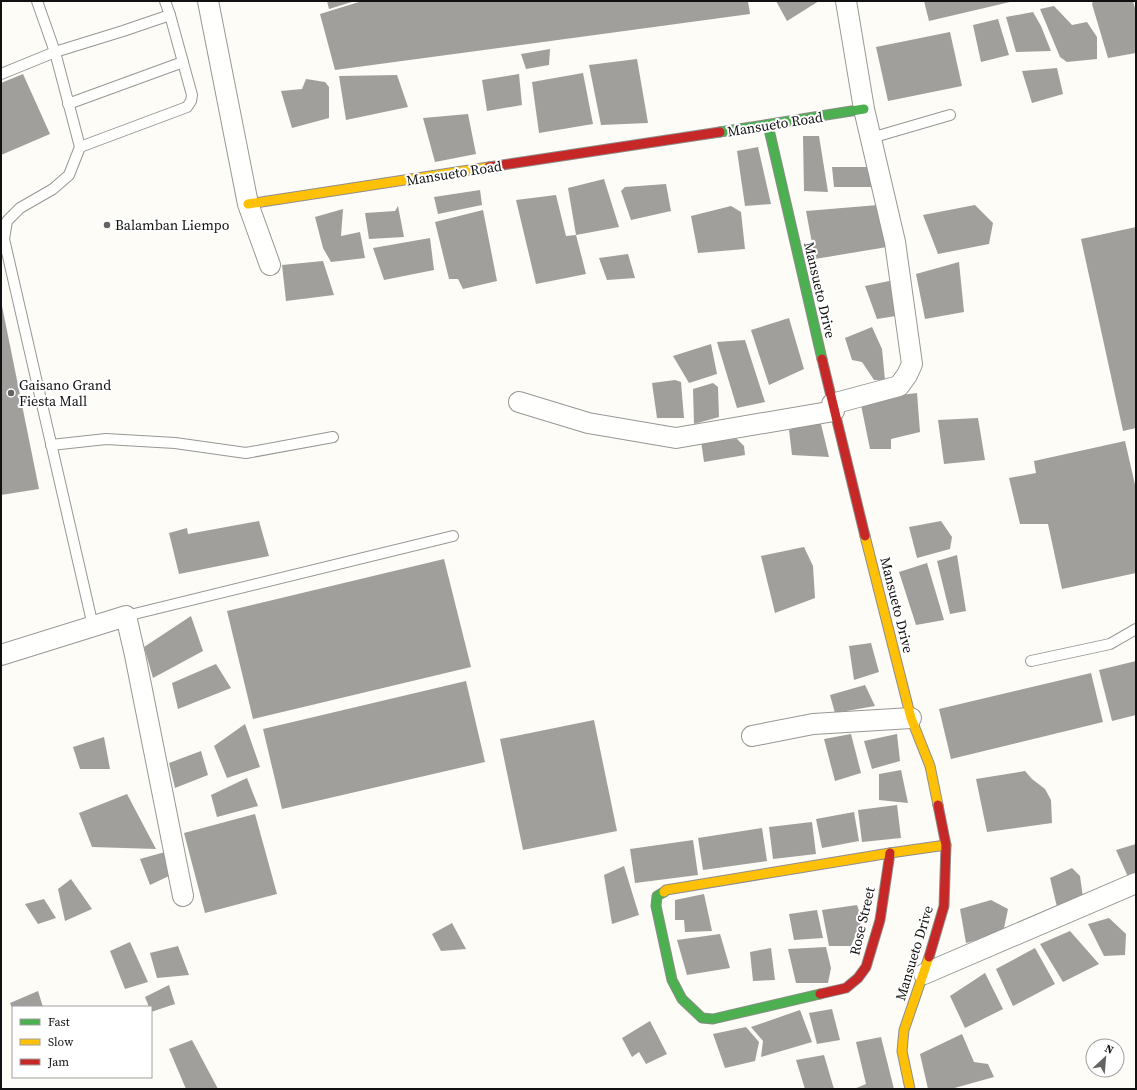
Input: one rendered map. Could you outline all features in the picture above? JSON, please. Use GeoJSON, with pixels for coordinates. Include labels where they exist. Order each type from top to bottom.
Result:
{"type":"FeatureCollection","features":[{"type":"Feature","properties":{"kind":"street"},"geometry":{"type":"LineString","coordinates":[[208,1],[248,204],[270,265]]}},
{"type":"Feature","properties":{"kind":"street"},"geometry":{"type":"LineString","coordinates":[[519,402],[588,423],[676,438],[833,408],[899,386],[912,364],[895,242],[864,109],[846,1]]}},
{"type":"Feature","properties":{"kind":"street","name":"Mansueto Road"},"geometry":{"type":"LineString","coordinates":[[248,204],[864,109]]}},
{"type":"Feature","properties":{"kind":"street","name":"Mansueto Drive"},"geometry":{"type":"LineString","coordinates":[[768,125],[833,408],[911,718],[930,766],[946,845],[944,906],[924,974],[904,1030],[902,1040],[902,1051],[910,1089]]}},
{"type":"Feature","properties":{"kind":"street"},"geometry":{"type":"LineString","coordinates":[[1,655],[126,616],[137,663],[183,896]]}},
{"type":"Feature","properties":{"kind":"street"},"geometry":{"type":"LineString","coordinates":[[752,736],[813,724],[911,718]]}},
{"type":"Feature","properties":{"kind":"street"},"geometry":{"type":"LineString","coordinates":[[890,853],[946,845]]}},
{"type":"Feature","properties":{"kind":"street","name":"Rose Street"},"geometry":{"type":"LineString","coordinates":[[890,853],[880,920],[866,967],[858,978],[846,988],[713,1019],[702,1018],[682,999],[672,980],[656,906],[657,896],[666,890],[890,853]]}},
{"type":"Feature","properties":{"kind":"street"},"geometry":{"type":"LineString","coordinates":[[924,974],[1136,883]]}},
{"type":"Feature","properties":{"kind":"lane"},"geometry":{"type":"LineString","coordinates":[[36,1],[55,52],[80,147],[69,175],[53,189],[20,208],[7,221],[4,239],[93,626]]}},
{"type":"Feature","properties":{"kind":"lane"},"geometry":{"type":"LineString","coordinates":[[80,147],[187,107],[191,101],[192,94],[165,1]]}},
{"type":"Feature","properties":{"kind":"lane"},"geometry":{"type":"LineString","coordinates":[[1,74],[55,52],[170,15]]}},
{"type":"Feature","properties":{"kind":"lane"},"geometry":{"type":"LineString","coordinates":[[68,104],[183,62]]}},
{"type":"Feature","properties":{"kind":"lane"},"geometry":{"type":"LineString","coordinates":[[871,138],[950,115]]}},
{"type":"Feature","properties":{"kind":"lane"},"geometry":{"type":"LineString","coordinates":[[51,445],[106,439],[175,443],[246,453],[333,437]]}},
{"type":"Feature","properties":{"kind":"lane"},"geometry":{"type":"LineString","coordinates":[[126,616],[453,536]]}},
{"type":"Feature","properties":{"kind":"lane"},"geometry":{"type":"LineString","coordinates":[[1031,661],[1110,644],[1136,629]]}},
{"type":"Feature","properties":{"kind":"building"},"geometry":{"type":"Polygon","coordinates":[[[327,1],[355,1],[329,9],[327,1]]]}},
{"type":"Feature","properties":{"kind":"building"},"geometry":{"type":"Polygon","coordinates":[[[362,1],[748,1],[750,14],[335,70],[320,14],[362,1]]]}},
{"type":"Feature","properties":{"kind":"building"},"geometry":{"type":"Polygon","coordinates":[[[776,1],[819,1],[787,21],[776,1]]]}},
{"type":"Feature","properties":{"kind":"building"},"geometry":{"type":"Polygon","coordinates":[[[924,1],[1010,1],[1010,2],[929,21],[924,1]]]}},
{"type":"Feature","properties":{"kind":"building"},"geometry":{"type":"Polygon","coordinates":[[[1093,1],[1133,1],[1136,12],[1136,53],[1108,58],[1092,4],[1093,1]]]}},
{"type":"Feature","properties":{"kind":"building"},"geometry":{"type":"Polygon","coordinates":[[[1054,6],[1072,25],[1087,22],[1097,37],[1097,59],[1067,62],[1060,57],[1040,9],[1054,6]]]}},
{"type":"Feature","properties":{"kind":"building"},"geometry":{"type":"Polygon","coordinates":[[[1033,12],[1041,26],[1051,51],[1016,52],[1006,17],[1033,12]]]}},
{"type":"Feature","properties":{"kind":"building"},"geometry":{"type":"Polygon","coordinates":[[[998,19],[1009,55],[981,62],[973,25],[998,19]]]}},
{"type":"Feature","properties":{"kind":"building"},"geometry":{"type":"Polygon","coordinates":[[[950,32],[962,86],[888,101],[876,47],[950,32]]]}},
{"type":"Feature","properties":{"kind":"building"},"geometry":{"type":"Polygon","coordinates":[[[550,49],[549,65],[526,69],[521,54],[550,49]]]}},
{"type":"Feature","properties":{"kind":"building"},"geometry":{"type":"Polygon","coordinates":[[[637,59],[648,123],[601,125],[589,65],[637,59]]]}},
{"type":"Feature","properties":{"kind":"building"},"geometry":{"type":"Polygon","coordinates":[[[1057,68],[1063,94],[1032,103],[1022,71],[1057,68]]]}},
{"type":"Feature","properties":{"kind":"building"},"geometry":{"type":"Polygon","coordinates":[[[583,73],[593,124],[539,133],[532,82],[583,73]]]}},
{"type":"Feature","properties":{"kind":"building"},"geometry":{"type":"Polygon","coordinates":[[[23,74],[50,134],[1,155],[1,83],[23,74]]]}},
{"type":"Feature","properties":{"kind":"building"},"geometry":{"type":"Polygon","coordinates":[[[519,74],[522,105],[487,111],[482,80],[519,74]]]}},
{"type":"Feature","properties":{"kind":"building"},"geometry":{"type":"Polygon","coordinates":[[[397,75],[408,107],[346,120],[339,76],[397,75]]]}},
{"type":"Feature","properties":{"kind":"building"},"geometry":{"type":"Polygon","coordinates":[[[306,79],[325,82],[329,87],[329,118],[292,128],[281,91],[302,89],[306,79]]]}},
{"type":"Feature","properties":{"kind":"building"},"geometry":{"type":"Polygon","coordinates":[[[468,114],[476,154],[435,162],[423,118],[468,114]]]}},
{"type":"Feature","properties":{"kind":"building"},"geometry":{"type":"Polygon","coordinates":[[[803,136],[819,136],[828,192],[804,191],[803,136]]]}},
{"type":"Feature","properties":{"kind":"building"},"geometry":{"type":"Polygon","coordinates":[[[758,147],[771,204],[745,206],[737,151],[758,147]]]}},
{"type":"Feature","properties":{"kind":"building"},"geometry":{"type":"Polygon","coordinates":[[[832,167],[874,167],[871,187],[834,187],[832,167]]]}},
{"type":"Feature","properties":{"kind":"building"},"geometry":{"type":"Polygon","coordinates":[[[604,179],[619,227],[576,235],[568,188],[604,179]]]}},
{"type":"Feature","properties":{"kind":"building"},"geometry":{"type":"Polygon","coordinates":[[[666,184],[671,211],[631,220],[621,191],[625,187],[666,184]]]}},
{"type":"Feature","properties":{"kind":"building"},"geometry":{"type":"Polygon","coordinates":[[[480,190],[482,205],[438,214],[434,197],[480,190]]]}},
{"type":"Feature","properties":{"kind":"building"},"geometry":{"type":"Polygon","coordinates":[[[556,195],[566,236],[576,235],[586,274],[536,284],[516,200],[556,195]]]}},
{"type":"Feature","properties":{"kind":"building"},"geometry":{"type":"Polygon","coordinates":[[[878,205],[887,247],[815,259],[806,211],[878,205]]]}},
{"type":"Feature","properties":{"kind":"building"},"geometry":{"type":"Polygon","coordinates":[[[975,205],[993,223],[989,244],[938,254],[923,215],[975,205]]]}},
{"type":"Feature","properties":{"kind":"building"},"geometry":{"type":"Polygon","coordinates":[[[398,206],[404,237],[369,239],[365,213],[395,211],[398,206]]]}},
{"type":"Feature","properties":{"kind":"building"},"geometry":{"type":"Polygon","coordinates":[[[731,206],[741,212],[745,249],[698,253],[691,216],[731,206]]]}},
{"type":"Feature","properties":{"kind":"building"},"geometry":{"type":"Polygon","coordinates":[[[343,209],[341,236],[360,232],[365,258],[331,262],[323,248],[315,217],[343,209]]]}},
{"type":"Feature","properties":{"kind":"building"},"geometry":{"type":"Polygon","coordinates":[[[483,210],[497,281],[463,289],[458,279],[449,279],[435,222],[483,210]]]}},
{"type":"Feature","properties":{"kind":"building"},"geometry":{"type":"Polygon","coordinates":[[[1136,227],[1136,428],[1123,431],[1081,239],[1136,227]]]}},
{"type":"Feature","properties":{"kind":"building"},"geometry":{"type":"Polygon","coordinates":[[[430,238],[434,270],[384,280],[373,248],[430,238]]]}},
{"type":"Feature","properties":{"kind":"building"},"geometry":{"type":"Polygon","coordinates":[[[628,254],[635,278],[607,280],[599,258],[628,254]]]}},
{"type":"Feature","properties":{"kind":"building"},"geometry":{"type":"Polygon","coordinates":[[[323,261],[334,295],[286,301],[282,265],[323,261]]]}},
{"type":"Feature","properties":{"kind":"building"},"geometry":{"type":"Polygon","coordinates":[[[959,262],[964,312],[925,319],[916,274],[959,262]]]}},
{"type":"Feature","properties":{"kind":"building"},"geometry":{"type":"Polygon","coordinates":[[[894,280],[902,315],[877,319],[865,286],[894,280]]]}},
{"type":"Feature","properties":{"kind":"building","name":"Gaisano Grand Fiesta Mall"},"geometry":{"type":"Polygon","coordinates":[[[1,301],[39,489],[1,495],[1,301]]]}},
{"type":"Feature","properties":{"kind":"building"},"geometry":{"type":"Polygon","coordinates":[[[789,318],[804,369],[769,385],[751,330],[789,318]]]}},
{"type":"Feature","properties":{"kind":"building"},"geometry":{"type":"Polygon","coordinates":[[[872,327],[882,349],[885,380],[874,380],[862,362],[852,360],[845,338],[872,327]]]}},
{"type":"Feature","properties":{"kind":"building"},"geometry":{"type":"Polygon","coordinates":[[[745,340],[765,402],[737,408],[717,342],[745,340]]]}},
{"type":"Feature","properties":{"kind":"building"},"geometry":{"type":"Polygon","coordinates":[[[711,344],[717,374],[689,383],[673,356],[711,344]]]}},
{"type":"Feature","properties":{"kind":"building"},"geometry":{"type":"Polygon","coordinates":[[[675,380],[681,382],[684,418],[657,418],[652,383],[675,380]]]}},
{"type":"Feature","properties":{"kind":"building"},"geometry":{"type":"Polygon","coordinates":[[[713,383],[718,387],[719,417],[694,424],[693,389],[713,383]]]}},
{"type":"Feature","properties":{"kind":"building"},"geometry":{"type":"Polygon","coordinates":[[[917,393],[920,432],[891,439],[891,449],[870,449],[860,400],[917,393]]]}},
{"type":"Feature","properties":{"kind":"building"},"geometry":{"type":"Polygon","coordinates":[[[978,418],[985,460],[944,464],[938,420],[978,418]]]}},
{"type":"Feature","properties":{"kind":"building"},"geometry":{"type":"Polygon","coordinates":[[[820,420],[829,457],[792,455],[789,430],[820,420]]]}},
{"type":"Feature","properties":{"kind":"building"},"geometry":{"type":"Polygon","coordinates":[[[737,439],[744,446],[745,455],[704,462],[701,441],[737,439]]]}},
{"type":"Feature","properties":{"kind":"building"},"geometry":{"type":"Polygon","coordinates":[[[1125,441],[1136,489],[1136,573],[1062,589],[1048,524],[1020,524],[1009,478],[1036,473],[1034,461],[1125,441]]]}},
{"type":"Feature","properties":{"kind":"building"},"geometry":{"type":"Polygon","coordinates":[[[259,521],[269,556],[179,574],[169,533],[187,528],[188,534],[259,521]]]}},
{"type":"Feature","properties":{"kind":"building"},"geometry":{"type":"Polygon","coordinates":[[[941,521],[952,537],[950,549],[917,558],[909,527],[941,521]]]}},
{"type":"Feature","properties":{"kind":"building"},"geometry":{"type":"Polygon","coordinates":[[[804,547],[813,566],[815,598],[775,613],[761,556],[804,547]]]}},
{"type":"Feature","properties":{"kind":"building"},"geometry":{"type":"Polygon","coordinates":[[[957,555],[966,611],[950,614],[937,561],[957,555]]]}},
{"type":"Feature","properties":{"kind":"building"},"geometry":{"type":"Polygon","coordinates":[[[444,559],[471,667],[253,719],[227,611],[444,559]]]}},
{"type":"Feature","properties":{"kind":"building"},"geometry":{"type":"Polygon","coordinates":[[[927,563],[944,620],[916,625],[899,572],[927,563]]]}},
{"type":"Feature","properties":{"kind":"building"},"geometry":{"type":"Polygon","coordinates":[[[191,616],[203,651],[153,678],[144,647],[191,616]]]}},
{"type":"Feature","properties":{"kind":"building"},"geometry":{"type":"Polygon","coordinates":[[[871,643],[879,672],[854,680],[849,646],[871,643]]]}},
{"type":"Feature","properties":{"kind":"building"},"geometry":{"type":"Polygon","coordinates":[[[1136,661],[1136,715],[1112,721],[1099,670],[1136,661]]]}},
{"type":"Feature","properties":{"kind":"building"},"geometry":{"type":"Polygon","coordinates":[[[216,664],[231,688],[178,709],[172,683],[216,664]]]}},
{"type":"Feature","properties":{"kind":"building"},"geometry":{"type":"Polygon","coordinates":[[[1091,673],[1103,722],[951,759],[939,709],[1091,673]]]}},
{"type":"Feature","properties":{"kind":"building"},"geometry":{"type":"Polygon","coordinates":[[[466,681],[485,762],[282,809],[263,729],[466,681]]]}},
{"type":"Feature","properties":{"kind":"building"},"geometry":{"type":"Polygon","coordinates":[[[865,685],[875,706],[835,713],[830,695],[865,685]]]}},
{"type":"Feature","properties":{"kind":"building"},"geometry":{"type":"Polygon","coordinates":[[[594,720],[617,831],[523,850],[500,739],[594,720]]]}},
{"type":"Feature","properties":{"kind":"building"},"geometry":{"type":"Polygon","coordinates":[[[245,724],[260,767],[227,778],[214,746],[245,724]]]}},
{"type":"Feature","properties":{"kind":"building"},"geometry":{"type":"Polygon","coordinates":[[[851,734],[861,773],[835,781],[824,739],[851,734]]]}},
{"type":"Feature","properties":{"kind":"building"},"geometry":{"type":"Polygon","coordinates":[[[897,734],[900,761],[872,769],[864,741],[897,734]]]}},
{"type":"Feature","properties":{"kind":"building"},"geometry":{"type":"Polygon","coordinates":[[[104,737],[110,769],[80,769],[73,747],[104,737]]]}},
{"type":"Feature","properties":{"kind":"building"},"geometry":{"type":"Polygon","coordinates":[[[201,751],[208,775],[175,788],[169,763],[201,751]]]}},
{"type":"Feature","properties":{"kind":"building"},"geometry":{"type":"Polygon","coordinates":[[[901,770],[908,803],[879,800],[879,774],[901,770]]]}},
{"type":"Feature","properties":{"kind":"building"},"geometry":{"type":"Polygon","coordinates":[[[1025,771],[1032,779],[1045,789],[1051,800],[1052,823],[987,832],[976,779],[1025,771]]]}},
{"type":"Feature","properties":{"kind":"building"},"geometry":{"type":"Polygon","coordinates":[[[247,778],[258,806],[217,817],[211,795],[247,778]]]}},
{"type":"Feature","properties":{"kind":"building"},"geometry":{"type":"Polygon","coordinates":[[[127,794],[156,849],[92,847],[79,813],[127,794]]]}},
{"type":"Feature","properties":{"kind":"building"},"geometry":{"type":"Polygon","coordinates":[[[897,805],[901,838],[862,842],[858,810],[897,805]]]}},
{"type":"Feature","properties":{"kind":"building"},"geometry":{"type":"Polygon","coordinates":[[[854,812],[859,841],[822,848],[816,819],[854,812]]]}},
{"type":"Feature","properties":{"kind":"building"},"geometry":{"type":"Polygon","coordinates":[[[255,814],[277,894],[205,913],[184,833],[255,814]]]}},
{"type":"Feature","properties":{"kind":"building"},"geometry":{"type":"Polygon","coordinates":[[[812,822],[816,854],[773,859],[769,827],[812,822]]]}},
{"type":"Feature","properties":{"kind":"building"},"geometry":{"type":"Polygon","coordinates":[[[762,828],[767,861],[703,870],[698,838],[762,828]]]}},
{"type":"Feature","properties":{"kind":"building"},"geometry":{"type":"Polygon","coordinates":[[[693,840],[698,875],[635,883],[630,849],[693,840]]]}},
{"type":"Feature","properties":{"kind":"building"},"geometry":{"type":"Polygon","coordinates":[[[1136,844],[1136,876],[1129,879],[1116,850],[1136,844]]]}},
{"type":"Feature","properties":{"kind":"building"},"geometry":{"type":"Polygon","coordinates":[[[165,852],[171,875],[150,885],[140,859],[165,852]]]}},
{"type":"Feature","properties":{"kind":"building"},"geometry":{"type":"Polygon","coordinates":[[[624,866],[639,915],[612,924],[604,875],[624,866]]]}},
{"type":"Feature","properties":{"kind":"building"},"geometry":{"type":"Polygon","coordinates":[[[1072,868],[1080,876],[1083,898],[1058,911],[1050,878],[1072,868]]]}},
{"type":"Feature","properties":{"kind":"building"},"geometry":{"type":"Polygon","coordinates":[[[71,879],[92,909],[65,921],[58,889],[71,879]]]}},
{"type":"Feature","properties":{"kind":"building"},"geometry":{"type":"Polygon","coordinates":[[[704,894],[712,931],[685,932],[684,920],[675,920],[675,900],[704,894]]]}},
{"type":"Feature","properties":{"kind":"building"},"geometry":{"type":"Polygon","coordinates":[[[44,899],[56,918],[38,924],[25,904],[44,899]]]}},
{"type":"Feature","properties":{"kind":"building"},"geometry":{"type":"Polygon","coordinates":[[[991,900],[1008,909],[1003,933],[966,943],[960,909],[991,900]]]}},
{"type":"Feature","properties":{"kind":"building"},"geometry":{"type":"Polygon","coordinates":[[[857,905],[862,920],[851,946],[829,946],[822,910],[857,905]]]}},
{"type":"Feature","properties":{"kind":"building"},"geometry":{"type":"Polygon","coordinates":[[[817,910],[823,938],[794,940],[789,914],[817,910]]]}},
{"type":"Feature","properties":{"kind":"building"},"geometry":{"type":"Polygon","coordinates":[[[1109,918],[1126,934],[1125,955],[1104,956],[1088,924],[1109,918]]]}},
{"type":"Feature","properties":{"kind":"building"},"geometry":{"type":"Polygon","coordinates":[[[452,923],[466,949],[441,951],[432,934],[452,923]]]}},
{"type":"Feature","properties":{"kind":"building"},"geometry":{"type":"Polygon","coordinates":[[[1070,931],[1099,964],[1063,982],[1040,944],[1070,931]]]}},
{"type":"Feature","properties":{"kind":"building"},"geometry":{"type":"Polygon","coordinates":[[[720,934],[730,968],[687,975],[677,940],[720,934]]]}},
{"type":"Feature","properties":{"kind":"building"},"geometry":{"type":"Polygon","coordinates":[[[130,942],[148,982],[125,989],[110,951],[130,942]]]}},
{"type":"Feature","properties":{"kind":"building"},"geometry":{"type":"Polygon","coordinates":[[[178,946],[189,975],[157,978],[150,953],[178,946]]]}},
{"type":"Feature","properties":{"kind":"building"},"geometry":{"type":"Polygon","coordinates":[[[826,947],[831,968],[828,983],[796,983],[788,949],[826,947]]]}},
{"type":"Feature","properties":{"kind":"building"},"geometry":{"type":"Polygon","coordinates":[[[771,948],[775,980],[753,981],[750,952],[771,948]]]}},
{"type":"Feature","properties":{"kind":"building"},"geometry":{"type":"Polygon","coordinates":[[[1035,948],[1055,984],[1013,1006],[996,969],[1035,948]]]}},
{"type":"Feature","properties":{"kind":"building"},"geometry":{"type":"Polygon","coordinates":[[[985,973],[1003,1009],[965,1028],[950,996],[985,973]]]}},
{"type":"Feature","properties":{"kind":"building"},"geometry":{"type":"Polygon","coordinates":[[[169,985],[175,1004],[152,1012],[152,1006],[149,1006],[145,997],[169,985]]]}},
{"type":"Feature","properties":{"kind":"building"},"geometry":{"type":"Polygon","coordinates":[[[38,991],[43,1006],[12,1006],[12,1008],[10,1003],[38,991]]]}},
{"type":"Feature","properties":{"kind":"building"},"geometry":{"type":"Polygon","coordinates":[[[832,1009],[840,1040],[817,1044],[809,1013],[832,1009]]]}},
{"type":"Feature","properties":{"kind":"building"},"geometry":{"type":"Polygon","coordinates":[[[800,1010],[812,1042],[761,1057],[763,1041],[751,1027],[800,1010]]]}},
{"type":"Feature","properties":{"kind":"building"},"geometry":{"type":"Polygon","coordinates":[[[650,1021],[667,1054],[646,1064],[639,1052],[632,1057],[622,1038],[650,1021]]]}},
{"type":"Feature","properties":{"kind":"building"},"geometry":{"type":"Polygon","coordinates":[[[746,1027],[759,1042],[755,1061],[725,1068],[713,1034],[746,1027]]]}},
{"type":"Feature","properties":{"kind":"building"},"geometry":{"type":"Polygon","coordinates":[[[962,1034],[974,1062],[988,1064],[994,1077],[951,1089],[928,1089],[920,1054],[962,1034]]]}},
{"type":"Feature","properties":{"kind":"building"},"geometry":{"type":"Polygon","coordinates":[[[881,1037],[894,1089],[854,1089],[866,1084],[856,1042],[881,1037]]]}},
{"type":"Feature","properties":{"kind":"building"},"geometry":{"type":"Polygon","coordinates":[[[192,1040],[218,1089],[186,1089],[169,1049],[192,1040]]]}},
{"type":"Feature","properties":{"kind":"building"},"geometry":{"type":"Polygon","coordinates":[[[824,1055],[834,1089],[805,1089],[796,1060],[824,1055]]]}},
{"type":"Feature","properties":{"kind":"traffic: fast"},"geometry":{"type":"LineString","coordinates":[[720,132],[864,109]]}},
{"type":"Feature","properties":{"kind":"traffic: fast"},"geometry":{"type":"LineString","coordinates":[[768,125],[822,359]]}},
{"type":"Feature","properties":{"kind":"traffic: fast"},"geometry":{"type":"LineString","coordinates":[[664,892],[657,896],[656,906],[672,980],[682,999],[702,1018],[713,1019],[820,994]]}},
{"type":"Feature","properties":{"kind":"traffic: slow"},"geometry":{"type":"LineString","coordinates":[[248,204],[489,167]]}},
{"type":"Feature","properties":{"kind":"traffic: slow"},"geometry":{"type":"LineString","coordinates":[[865,536],[911,718],[930,766],[938,805]]}},
{"type":"Feature","properties":{"kind":"traffic: slow"},"geometry":{"type":"LineString","coordinates":[[664,892],[666,890],[946,845]]}},
{"type":"Feature","properties":{"kind":"traffic: slow"},"geometry":{"type":"LineString","coordinates":[[910,1089],[902,1051],[904,1030],[929,957]]}},
{"type":"Feature","properties":{"kind":"traffic: jam"},"geometry":{"type":"LineString","coordinates":[[489,167],[720,132]]}},
{"type":"Feature","properties":{"kind":"traffic: jam"},"geometry":{"type":"LineString","coordinates":[[822,359],[865,536]]}},
{"type":"Feature","properties":{"kind":"traffic: jam"},"geometry":{"type":"LineString","coordinates":[[929,957],[944,906],[946,845],[938,805]]}},
{"type":"Feature","properties":{"kind":"traffic: jam"},"geometry":{"type":"LineString","coordinates":[[820,994],[846,988],[858,978],[866,967],[880,920],[890,853]]}},
{"type":"Feature","properties":{"kind":"place","name":"Balamban Liempo"},"geometry":{"type":"Point","coordinates":[107,225]}},
{"type":"Feature","properties":{"kind":"place","name":"Gaisano Grand Fiesta Mall"},"geometry":{"type":"Point","coordinates":[11,393]}}]}
